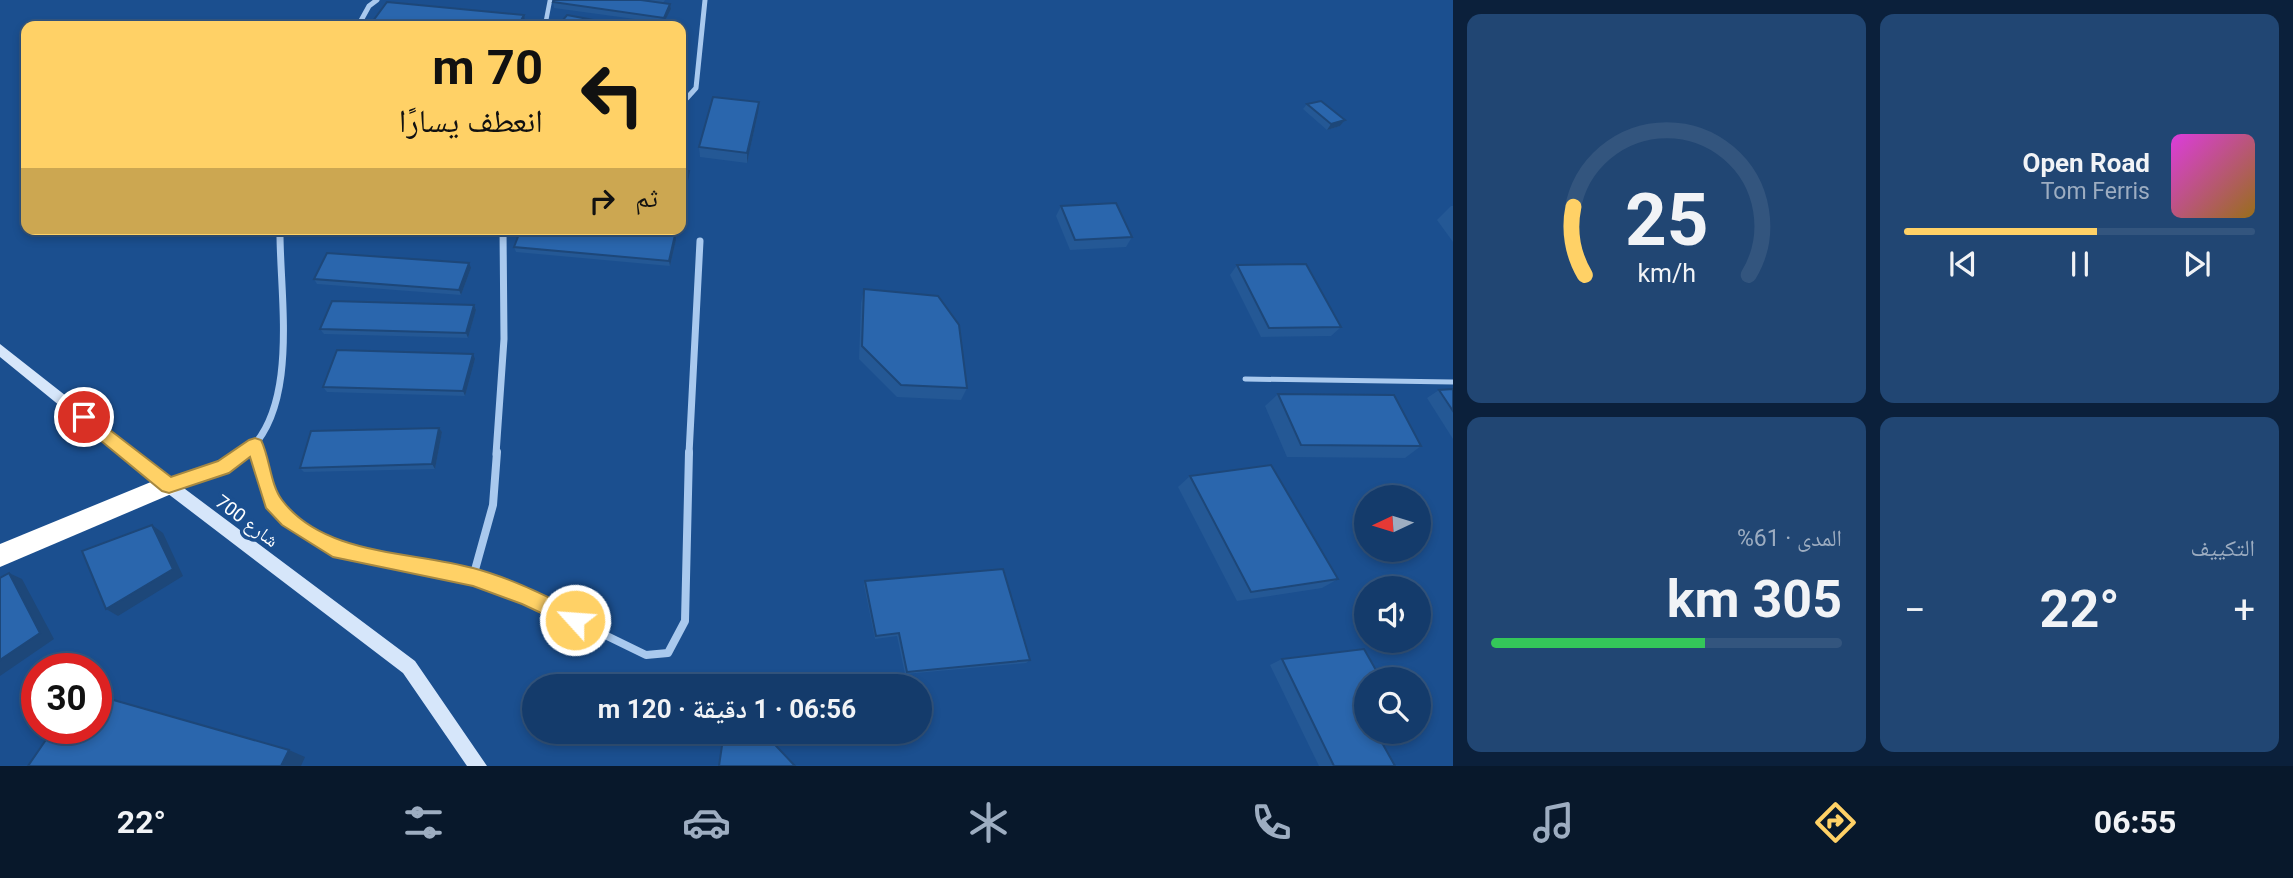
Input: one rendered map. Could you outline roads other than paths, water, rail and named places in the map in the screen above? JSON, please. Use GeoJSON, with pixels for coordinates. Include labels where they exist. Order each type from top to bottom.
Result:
{"type":"FeatureCollection","features":[{"type":"Feature","properties":{"kind":"highway"},"geometry":{"type":"LineString","coordinates":[[0,556],[169,485]]}},
{"type":"Feature","properties":{"kind":"main road","name":"شارع 700"},"geometry":{"type":"LineString","coordinates":[[0,349],[169,485],[409,667],[478,766]]}},
{"type":"Feature","properties":{"kind":"street"},"geometry":{"type":"LineString","coordinates":[[361,21],[369,6],[377,0]]}},
{"type":"Feature","properties":{"kind":"street"},"geometry":{"type":"LineString","coordinates":[[686,99],[696,88],[705,0]]}},
{"type":"Feature","properties":{"kind":"street"},"geometry":{"type":"LineString","coordinates":[[169,485],[223,467],[255,445],[268,425],[277,395],[285,312],[279,235]]}},
{"type":"Feature","properties":{"kind":"street"},"geometry":{"type":"LineString","coordinates":[[473,577],[493,505],[504,339],[503,235]]}},
{"type":"Feature","properties":{"kind":"street"},"geometry":{"type":"LineString","coordinates":[[255,445],[272,502],[288,519],[340,551],[473,577],[527,597],[646,655],[668,653],[685,621],[690,391],[701,241]]}},
{"type":"Feature","properties":{"kind":"lane"},"geometry":{"type":"LineString","coordinates":[[546,21],[550,0]]}},
{"type":"Feature","properties":{"kind":"lane"},"geometry":{"type":"LineString","coordinates":[[1245,379],[1453,382]]}}]}
